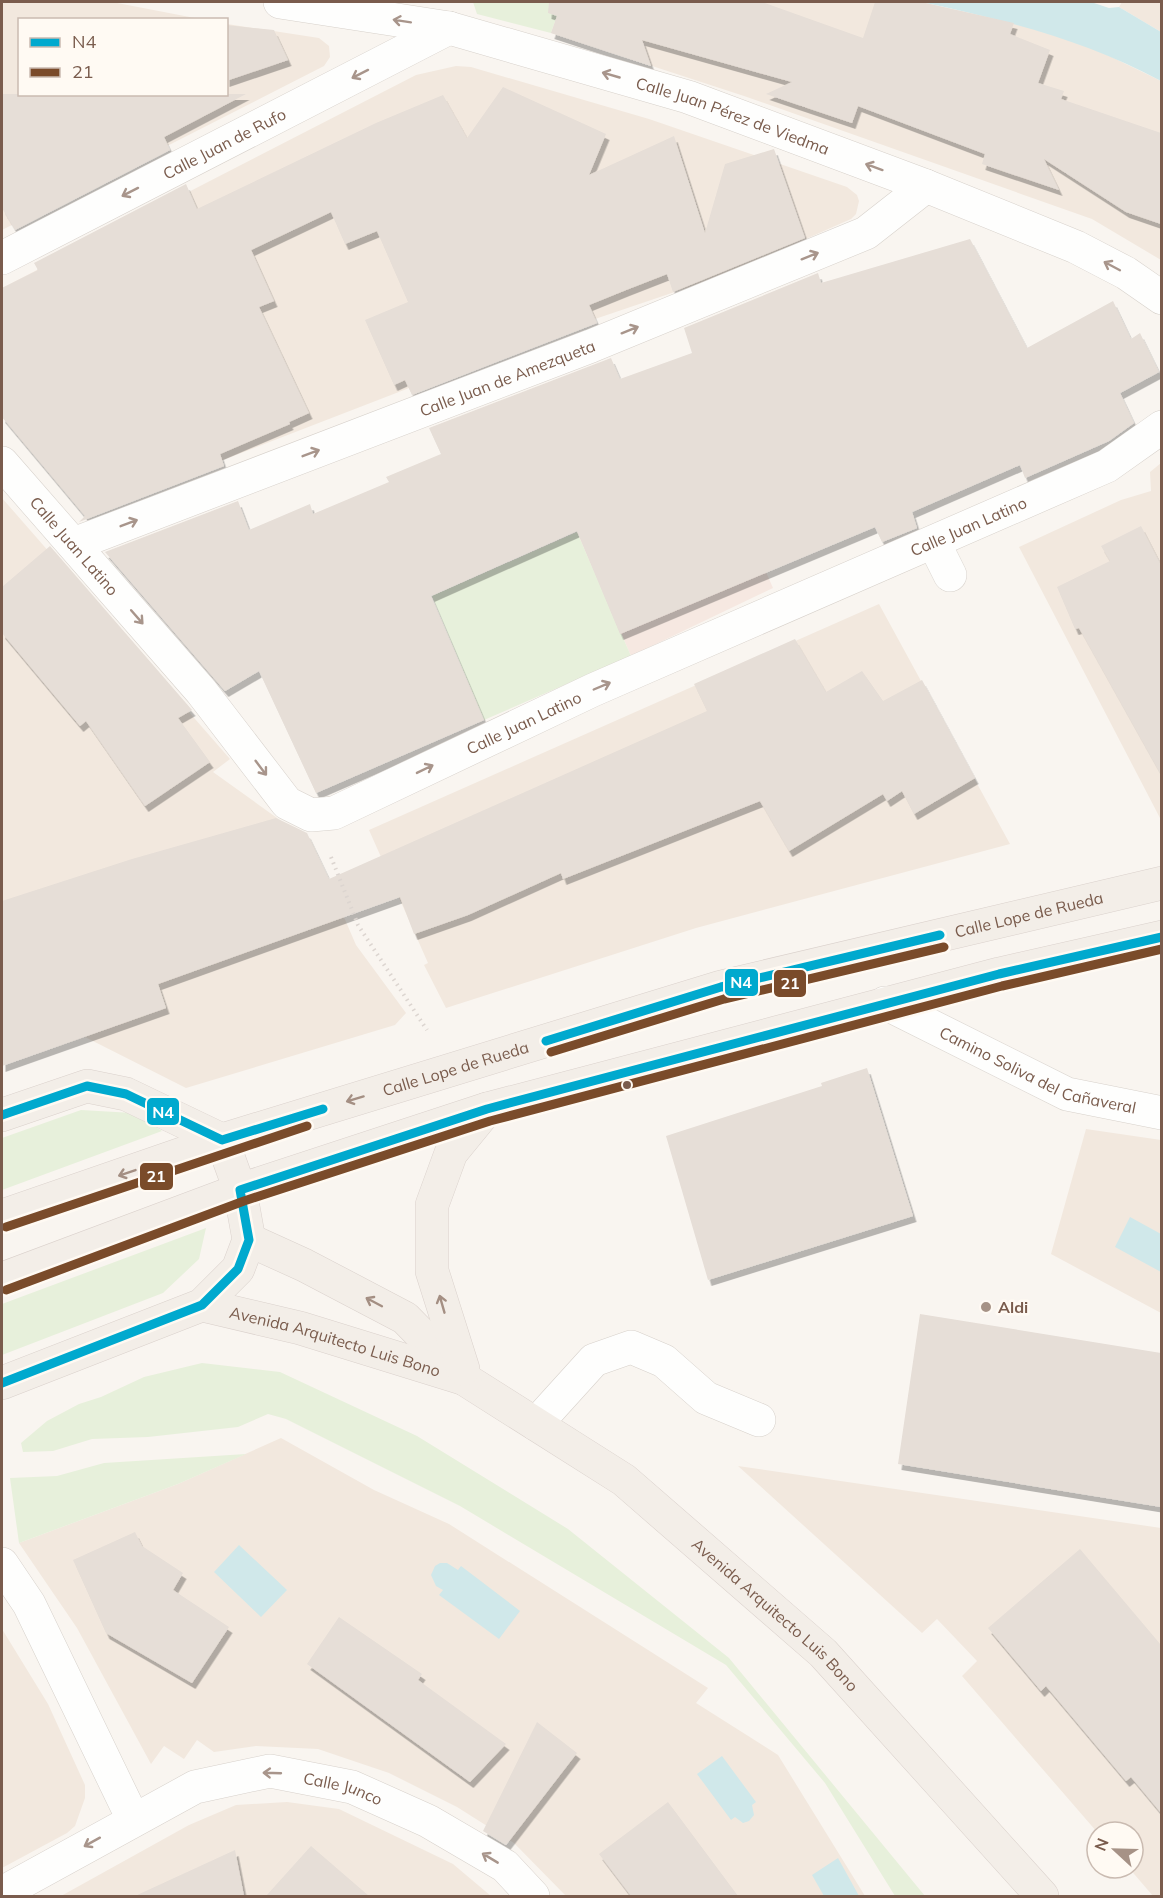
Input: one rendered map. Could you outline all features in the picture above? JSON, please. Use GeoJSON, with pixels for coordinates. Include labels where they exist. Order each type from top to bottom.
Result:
{"type":"FeatureCollection","features":[{"type":"Feature","properties":{"kind":"main road","name":"Calle Lope de Rueda"},"geometry":{"type":"LineString","coordinates":[[2,1216],[222,1140],[721,987],[1161,883]]}},
{"type":"Feature","properties":{"kind":"main road"},"geometry":{"type":"LineString","coordinates":[[2,1279],[240,1190],[487,1109],[885,1003],[1161,937]]}},
{"type":"Feature","properties":{"kind":"main road"},"geometry":{"type":"LineString","coordinates":[[2,1115],[87,1086],[126,1094],[222,1140],[240,1190],[249,1240],[238,1269],[202,1305],[2,1383]]}},
{"type":"Feature","properties":{"kind":"main road","name":"Avenida Arquitecto Luis Bono"},"geometry":{"type":"LineString","coordinates":[[466,1380],[432,1271],[432,1205],[451,1153],[487,1109]]}},
{"type":"Feature","properties":{"kind":"main road","name":"Avenida Arquitecto Luis Bono"},"geometry":{"type":"LineString","coordinates":[[249,1240],[304,1265],[405,1318],[466,1380],[624,1480],[823,1653],[1042,1896]]}},
{"type":"Feature","properties":{"kind":"main road","name":"Avenida Arquitecto Luis Bono"},"geometry":{"type":"LineString","coordinates":[[202,1305],[300,1328],[466,1380]]}},
{"type":"Feature","properties":{"kind":"street","name":"Calle Juan Pérez de Viedma"},"geometry":{"type":"LineString","coordinates":[[280,2],[449,28],[688,97],[926,186],[1076,247],[1126,273],[1161,298]]}},
{"type":"Feature","properties":{"kind":"street","name":"Calle Juan de Rufo"},"geometry":{"type":"LineString","coordinates":[[2,258],[449,28]]}},
{"type":"Feature","properties":{"kind":"street","name":"Calle Juan de Amezqueta"},"geometry":{"type":"LineString","coordinates":[[74,544],[591,346],[866,233],[926,186]]}},
{"type":"Feature","properties":{"kind":"street","name":"Calle Juan Latino"},"geometry":{"type":"LineString","coordinates":[[2,463],[201,691],[287,803],[311,816],[334,813],[593,690],[1107,466],[1161,427]]}},
{"type":"Feature","properties":{"kind":"street"},"geometry":{"type":"LineString","coordinates":[[934,543],[950,575]]}},
{"type":"Feature","properties":{"kind":"street","name":"Camino Soliva del Cañaveral"},"geometry":{"type":"LineString","coordinates":[[885,1003],[1067,1094],[1161,1113]]}},
{"type":"Feature","properties":{"kind":"street"},"geometry":{"type":"LineString","coordinates":[[536,1424],[594,1360],[631,1347],[664,1361],[706,1398],[759,1420]]}},
{"type":"Feature","properties":{"kind":"street"},"geometry":{"type":"LineString","coordinates":[[2,1564],[29,1604],[133,1819]]}},
{"type":"Feature","properties":{"kind":"street","name":"Calle Junco"},"geometry":{"type":"LineString","coordinates":[[2,1893],[195,1787],[270,1771],[352,1787],[428,1821],[505,1866],[533,1896]]}},
{"type":"Feature","properties":{"kind":"path"},"geometry":{"type":"LineString","coordinates":[[327,847],[358,925],[427,1030]]}},
{"type":"Feature","properties":{"kind":"shaded area"},"geometry":{"type":"Polygon","coordinates":[[[2,2],[112,2],[195,18],[18,18],[18,96],[228,96],[228,24],[319,38],[329,46],[330,57],[324,66],[2,230],[2,2]]]}},
{"type":"Feature","properties":{"kind":"shaded area"},"geometry":{"type":"Polygon","coordinates":[[[562,2],[921,2],[1014,23],[1089,46],[1161,81],[1161,260],[1092,219],[744,96],[551,33],[562,2]]]}},
{"type":"Feature","properties":{"kind":"shaded area"},"geometry":{"type":"Polygon","coordinates":[[[1122,2],[1161,2],[1161,32],[1119,7],[1122,2]]]}},
{"type":"Feature","properties":{"kind":"shaded area"},"geometry":{"type":"Polygon","coordinates":[[[456,66],[471,67],[649,119],[847,187],[857,195],[859,201],[856,214],[851,219],[722,276],[536,339],[169,481],[86,517],[2,417],[2,288],[416,75],[456,66]]]}},
{"type":"Feature","properties":{"kind":"shaded area"},"geometry":{"type":"Polygon","coordinates":[[[1161,463],[1160,818],[1019,547],[1121,500],[1151,491],[1150,472],[1161,463]]]}},
{"type":"Feature","properties":{"kind":"shaded area"},"geometry":{"type":"Polygon","coordinates":[[[722,472],[773,588],[631,656],[577,533],[722,472]]]}},
{"type":"Feature","properties":{"kind":"shaded area"},"geometry":{"type":"Polygon","coordinates":[[[2,498],[230,759],[213,772],[312,843],[356,945],[406,1013],[395,1025],[186,1088],[85,1037],[2,1065],[2,498]]]}},
{"type":"Feature","properties":{"kind":"shaded area"},"geometry":{"type":"Polygon","coordinates":[[[879,604],[1010,844],[696,928],[446,1008],[424,965],[428,963],[369,830],[879,604]]]}},
{"type":"Feature","properties":{"kind":"shaded area"},"geometry":{"type":"Polygon","coordinates":[[[1086,1129],[1161,1140],[1161,1313],[1051,1254],[1086,1129]]]}},
{"type":"Feature","properties":{"kind":"shaded area"},"geometry":{"type":"Polygon","coordinates":[[[281,1438],[374,1490],[449,1524],[708,1688],[696,1703],[778,1755],[865,1896],[566,1896],[514,1843],[457,1807],[389,1773],[318,1749],[256,1746],[214,1752],[197,1740],[184,1759],[164,1746],[151,1764],[77,1628],[19,1543],[178,1484],[281,1438]]]}},
{"type":"Feature","properties":{"kind":"shaded area"},"geometry":{"type":"Polygon","coordinates":[[[738,1466],[1161,1528],[1161,1896],[1153,1896],[1139,1880],[1145,1880],[1145,1820],[1087,1820],[962,1676],[977,1661],[937,1619],[922,1633],[738,1466]]]}},
{"type":"Feature","properties":{"kind":"shaded area"},"geometry":{"type":"Polygon","coordinates":[[[2,1629],[48,1704],[85,1785],[85,1798],[75,1826],[67,1833],[2,1868],[2,1629]]]}},
{"type":"Feature","properties":{"kind":"shaded area"},"geometry":{"type":"Polygon","coordinates":[[[287,1802],[339,1809],[453,1864],[491,1896],[61,1896],[189,1825],[236,1805],[287,1802]]]}},
{"type":"Feature","properties":{"kind":"green space"},"geometry":{"type":"Polygon","coordinates":[[[473,2],[562,2],[551,33],[477,14],[473,2]]]}},
{"type":"Feature","properties":{"kind":"green space"},"geometry":{"type":"Polygon","coordinates":[[[577,532],[631,656],[484,720],[432,596],[577,532]]]}},
{"type":"Feature","properties":{"kind":"green space"},"geometry":{"type":"Polygon","coordinates":[[[81,1110],[133,1113],[162,1131],[2,1190],[2,1138],[81,1110]]]}},
{"type":"Feature","properties":{"kind":"green space"},"geometry":{"type":"Polygon","coordinates":[[[206,1228],[199,1259],[163,1293],[2,1355],[2,1304],[206,1228]]]}},
{"type":"Feature","properties":{"kind":"green space"},"geometry":{"type":"Polygon","coordinates":[[[202,1363],[280,1372],[417,1436],[568,1529],[729,1658],[925,1896],[895,1896],[825,1783],[726,1665],[460,1506],[286,1419],[268,1414],[238,1427],[148,1437],[92,1439],[53,1451],[23,1452],[21,1443],[47,1421],[79,1404],[101,1397],[144,1377],[202,1363]]]}},
{"type":"Feature","properties":{"kind":"green space"},"geometry":{"type":"Polygon","coordinates":[[[246,1454],[178,1484],[19,1543],[10,1478],[57,1476],[104,1463],[246,1454]]]}},
{"type":"Feature","properties":{"kind":"water"},"geometry":{"type":"Polygon","coordinates":[[[921,2],[1091,2],[1109,8],[1119,7],[1161,32],[1161,81],[1103,54],[1044,33],[921,2]]]}},
{"type":"Feature","properties":{"kind":"water"},"geometry":{"type":"Polygon","coordinates":[[[1130,1217],[1161,1234],[1161,1272],[1115,1247],[1130,1217]]]}},
{"type":"Feature","properties":{"kind":"water"},"geometry":{"type":"Polygon","coordinates":[[[239,1545],[287,1590],[261,1617],[214,1572],[239,1545]]]}},
{"type":"Feature","properties":{"kind":"water"},"geometry":{"type":"Polygon","coordinates":[[[447,1563],[458,1570],[461,1566],[520,1611],[499,1639],[439,1595],[443,1590],[436,1586],[431,1575],[435,1566],[447,1563]]]}},
{"type":"Feature","properties":{"kind":"water"},"geometry":{"type":"Polygon","coordinates":[[[722,1756],[756,1802],[752,1805],[754,1815],[749,1821],[743,1823],[735,1817],[731,1820],[697,1774],[722,1756]]]}},
{"type":"Feature","properties":{"kind":"water"},"geometry":{"type":"Polygon","coordinates":[[[838,1858],[859,1896],[824,1896],[812,1875],[838,1858]]]}},
{"type":"Feature","properties":{"kind":"building"},"geometry":{"type":"Polygon","coordinates":[[[549,2],[762,2],[863,38],[875,2],[921,2],[1014,23],[1010,34],[1050,50],[1038,83],[1064,91],[1061,99],[1161,133],[1161,224],[1126,212],[1044,159],[1059,190],[982,164],[985,154],[858,106],[852,123],[766,94],[792,82],[642,40],[651,66],[551,33],[557,16],[548,13],[549,2]]]}},
{"type":"Feature","properties":{"kind":"building"},"geometry":{"type":"Polygon","coordinates":[[[228,25],[274,30],[288,60],[228,80],[228,25]]]}},
{"type":"Feature","properties":{"kind":"building"},"geometry":{"type":"Polygon","coordinates":[[[503,87],[606,134],[589,175],[674,136],[705,233],[725,164],[774,149],[805,238],[673,292],[667,274],[626,290],[589,305],[597,323],[412,395],[405,380],[394,385],[365,320],[408,302],[377,231],[345,244],[331,212],[251,250],[274,301],[259,307],[309,413],[289,422],[290,424],[220,454],[224,466],[79,522],[85,516],[2,417],[2,288],[38,270],[34,263],[186,184],[197,209],[376,123],[443,95],[467,138],[503,87]]]}},
{"type":"Feature","properties":{"kind":"building"},"geometry":{"type":"Polygon","coordinates":[[[2,94],[18,94],[18,96],[228,96],[228,94],[246,94],[164,137],[170,150],[15,230],[2,208],[2,94]]]}},
{"type":"Feature","properties":{"kind":"building"},"geometry":{"type":"Polygon","coordinates":[[[970,239],[1027,348],[1113,301],[1131,339],[1140,333],[1159,372],[1120,393],[1134,423],[1109,441],[1025,478],[1020,465],[912,512],[917,528],[882,542],[875,527],[620,634],[577,531],[431,596],[484,720],[316,793],[259,671],[225,691],[105,552],[238,501],[249,530],[310,504],[313,514],[389,482],[386,477],[441,454],[429,428],[611,358],[620,379],[692,353],[684,328],[818,273],[821,283],[970,239]]]}},
{"type":"Feature","properties":{"kind":"building"},"geometry":{"type":"Polygon","coordinates":[[[1141,526],[1161,565],[1161,775],[1079,628],[1075,629],[1057,587],[1110,561],[1101,546],[1141,526]]]}},
{"type":"Feature","properties":{"kind":"building"},"geometry":{"type":"Polygon","coordinates":[[[50,546],[192,710],[178,718],[210,762],[145,806],[86,721],[80,726],[2,633],[2,587],[50,546]]]}},
{"type":"Feature","properties":{"kind":"building"},"geometry":{"type":"Polygon","coordinates":[[[795,639],[826,692],[862,671],[883,701],[922,680],[975,778],[914,814],[902,791],[887,801],[883,794],[789,851],[760,801],[563,879],[561,873],[468,915],[414,934],[400,897],[158,984],[166,1008],[2,1066],[2,901],[132,859],[276,818],[307,833],[329,879],[707,711],[694,684],[795,639]]]}},
{"type":"Feature","properties":{"kind":"building"},"geometry":{"type":"Polygon","coordinates":[[[867,1068],[913,1216],[708,1280],[666,1136],[822,1086],[821,1083],[867,1068]]]}},
{"type":"Feature","properties":{"kind":"building"},"geometry":{"type":"Polygon","coordinates":[[[920,1314],[1161,1353],[1161,1507],[898,1464],[920,1314]]]}},
{"type":"Feature","properties":{"kind":"building"},"geometry":{"type":"Polygon","coordinates":[[[135,1532],[142,1546],[183,1573],[173,1590],[229,1627],[192,1683],[106,1633],[73,1560],[135,1532]]]}},
{"type":"Feature","properties":{"kind":"building"},"geometry":{"type":"Polygon","coordinates":[[[1080,1549],[1161,1645],[1161,1813],[1131,1777],[1126,1781],[1046,1686],[1041,1691],[988,1628],[1080,1549]]]}},
{"type":"Feature","properties":{"kind":"building"},"geometry":{"type":"Polygon","coordinates":[[[339,1617],[422,1674],[418,1680],[506,1744],[470,1782],[307,1664],[339,1617]]]}},
{"type":"Feature","properties":{"kind":"building"},"geometry":{"type":"Polygon","coordinates":[[[537,1722],[577,1753],[506,1845],[483,1831],[537,1722]]]}},
{"type":"Feature","properties":{"kind":"building"},"geometry":{"type":"Polygon","coordinates":[[[668,1802],[738,1896],[631,1896],[599,1854],[668,1802]]]}},
{"type":"Feature","properties":{"kind":"building"},"geometry":{"type":"Polygon","coordinates":[[[311,1846],[369,1896],[266,1896],[311,1846]]]}},
{"type":"Feature","properties":{"kind":"building"},"geometry":{"type":"Polygon","coordinates":[[[235,1850],[244,1896],[135,1896],[235,1850]]]}},
{"type":"Feature","properties":{"kind":"transit line","name":"N4"},"geometry":{"type":"LineString","coordinates":[[546,1041],[721,987],[940,935]]}},
{"type":"Feature","properties":{"kind":"transit line","name":"N4"},"geometry":{"type":"LineString","coordinates":[[2,1383],[202,1305],[238,1269],[249,1240],[240,1190],[487,1109],[999,974],[1162,937]]}},
{"type":"Feature","properties":{"kind":"transit line","name":"21"},"geometry":{"type":"LineString","coordinates":[[551,1052],[724,999],[944,947]]}},
{"type":"Feature","properties":{"kind":"transit line","name":"21"},"geometry":{"type":"LineString","coordinates":[[6,1290],[244,1201],[490,1121],[1002,986],[1162,949]]}},
{"type":"Feature","properties":{"kind":"transit line","name":"N4"},"geometry":{"type":"LineString","coordinates":[[2,1115],[87,1086],[126,1094],[222,1140],[323,1109]]}},
{"type":"Feature","properties":{"kind":"transit line","name":"21"},"geometry":{"type":"LineString","coordinates":[[6,1227],[307,1126]]}},
{"type":"Feature","properties":{"kind":"place","name":"Aldi"},"geometry":{"type":"Point","coordinates":[986,1307]}}]}
